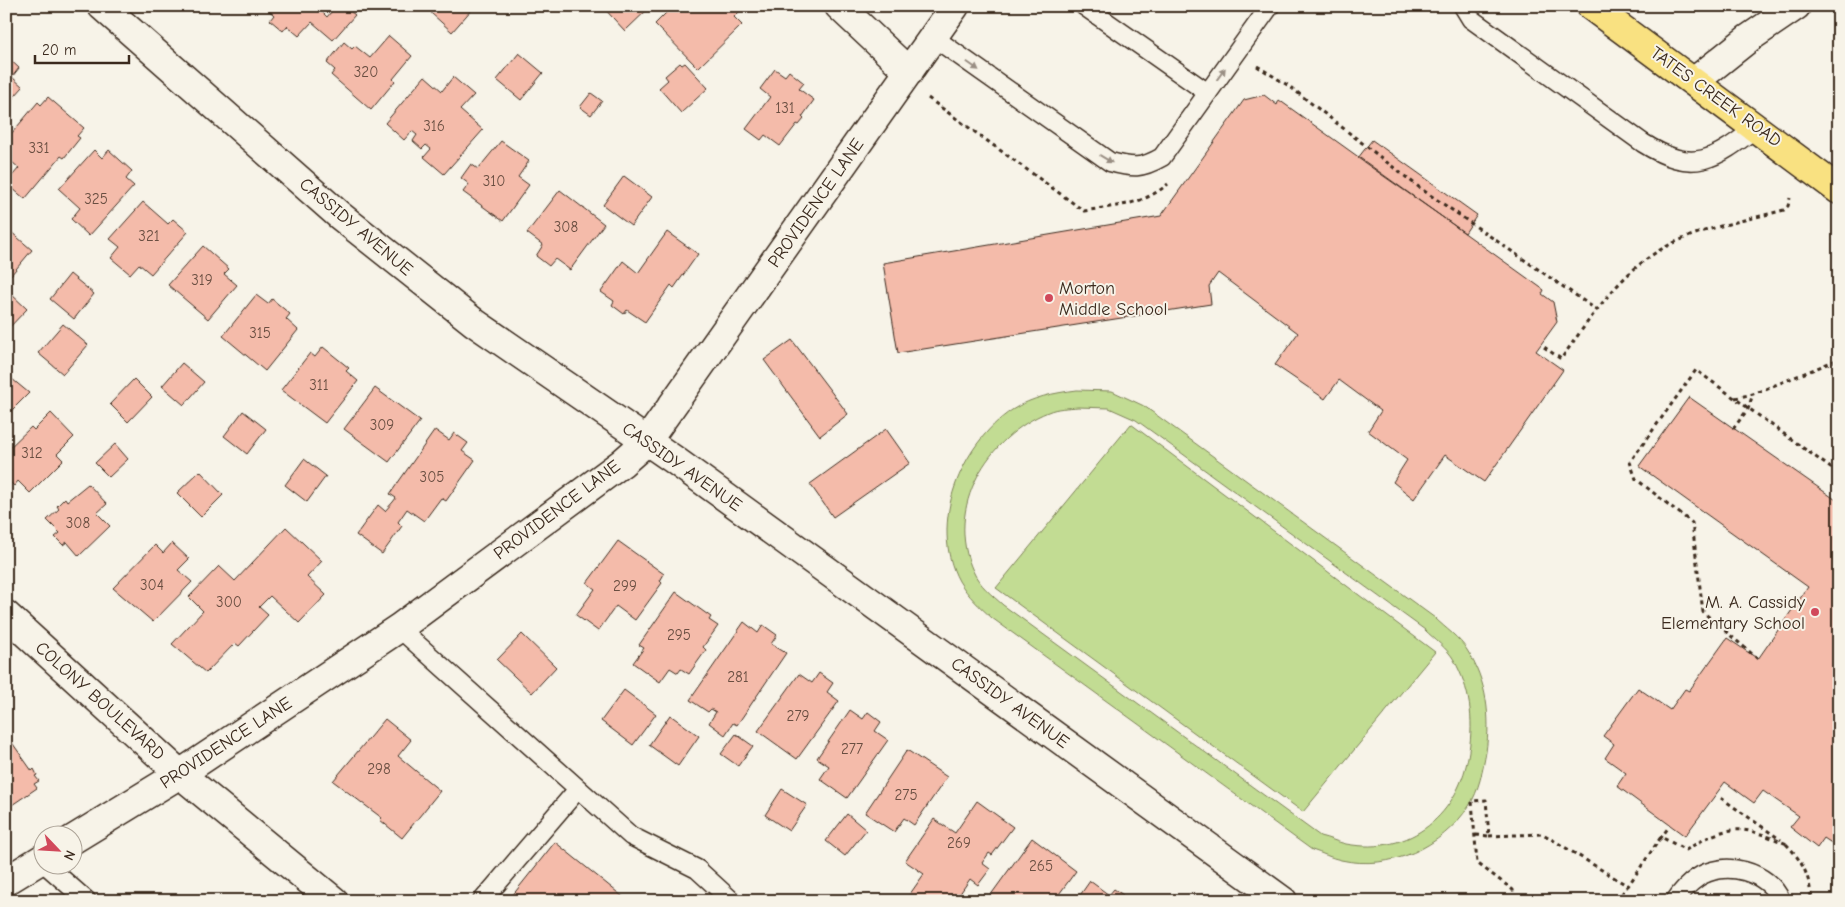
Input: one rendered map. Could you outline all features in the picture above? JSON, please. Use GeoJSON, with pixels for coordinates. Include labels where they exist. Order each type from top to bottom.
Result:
{"type":"FeatureCollection","features":[{"type":"Feature","properties":{"kind":"main road","name":"TATES CREEK ROAD"},"geometry":{"type":"LineString","coordinates":[[1591,6],[1757,127],[1839,190]]}},
{"type":"Feature","properties":{"kind":"street","name":"CASSIDY AVENUE"},"geometry":{"type":"LineString","coordinates":[[102,6],[332,208],[475,323],[648,441],[1283,901]]}},
{"type":"Feature","properties":{"kind":"street"},"geometry":{"type":"LineString","coordinates":[[839,6],[909,72]]}},
{"type":"Feature","properties":{"kind":"street","name":"PROVIDENCE LANE"},"geometry":{"type":"LineString","coordinates":[[82,834],[180,774],[399,628],[622,463],[648,441],[955,6]]}},
{"type":"Feature","properties":{"kind":"street"},"geometry":{"type":"LineString","coordinates":[[1695,81],[1749,38],[1796,6]]}},
{"type":"Feature","properties":{"kind":"street","name":"COLONY BOULEVARD"},"geometry":{"type":"LineString","coordinates":[[6,615],[180,774],[334,901]]}},
{"type":"Feature","properties":{"kind":"street"},"geometry":{"type":"LineString","coordinates":[[6,881],[32,867]]}},
{"type":"Feature","properties":{"kind":"lane"},"geometry":{"type":"LineString","coordinates":[[1084,6],[1208,93]]}},
{"type":"Feature","properties":{"kind":"lane"},"geometry":{"type":"LineString","coordinates":[[933,37],[1110,162],[1130,168],[1147,166],[1162,157],[1270,6]]}},
{"type":"Feature","properties":{"kind":"lane"},"geometry":{"type":"LineString","coordinates":[[1463,6],[1471,19],[1479,25],[1643,143],[1674,159],[1703,161],[1725,152],[1757,127]]}},
{"type":"Feature","properties":{"kind":"lane"},"geometry":{"type":"LineString","coordinates":[[399,628],[631,836],[697,869],[732,901]]}},
{"type":"Feature","properties":{"kind":"lane"},"geometry":{"type":"LineString","coordinates":[[482,901],[578,789]]}},
{"type":"Feature","properties":{"kind":"lane"},"geometry":{"type":"LineString","coordinates":[[1675,901],[1698,877],[1716,870],[1736,869],[1766,880],[1777,890],[1781,901]]}},
{"type":"Feature","properties":{"kind":"lane"},"geometry":{"type":"LineString","coordinates":[[57,874],[87,901]]}},
{"type":"Feature","properties":{"kind":"path"},"geometry":{"type":"LineString","coordinates":[[1256,66],[1290,86],[1420,188],[1597,310]]}},
{"type":"Feature","properties":{"kind":"path"},"geometry":{"type":"LineString","coordinates":[[1544,348],[1561,359],[1597,310],[1627,276],[1654,254],[1682,238],[1709,229],[1784,210],[1788,206],[1790,198]]}},
{"type":"Feature","properties":{"kind":"path"},"geometry":{"type":"LineString","coordinates":[[1735,398],[1753,394],[1839,359]]}},
{"type":"Feature","properties":{"kind":"path"},"geometry":{"type":"LineString","coordinates":[[1758,659],[1703,612],[1692,524],[1636,479],[1630,462],[1696,370],[1839,474]]}},
{"type":"Feature","properties":{"kind":"path"},"geometry":{"type":"LineString","coordinates":[[1733,429],[1748,409],[1753,394]]}},
{"type":"Feature","properties":{"kind":"path"},"geometry":{"type":"LineString","coordinates":[[1721,798],[1787,844],[1798,857],[1805,870],[1811,885],[1811,901]]}},
{"type":"Feature","properties":{"kind":"path"},"geometry":{"type":"LineString","coordinates":[[1489,836],[1486,800],[1472,801],[1478,863],[1513,890],[1515,901]]}},
{"type":"Feature","properties":{"kind":"path"},"geometry":{"type":"LineString","coordinates":[[1617,901],[1668,828]]}},
{"type":"Feature","properties":{"kind":"path"},"geometry":{"type":"LineString","coordinates":[[1662,837],[1686,850],[1712,833],[1740,829],[1764,835],[1787,844]]}},
{"type":"Feature","properties":{"kind":"path"},"geometry":{"type":"LineString","coordinates":[[1476,835],[1543,834],[1628,886]]}},
{"type":"Feature","properties":{"kind":"green space"},"geometry":{"type":"Polygon","coordinates":[[[1077,390],[1112,391],[1144,406],[1435,618],[1460,641],[1474,662],[1483,687],[1488,726],[1486,752],[1478,787],[1469,806],[1458,821],[1445,833],[1430,844],[1414,852],[1396,859],[1378,862],[1360,863],[1341,860],[1312,850],[992,618],[970,596],[959,581],[950,559],[947,535],[949,511],[955,487],[965,464],[978,443],[994,425],[1012,410],[1035,399],[1077,390]],[[1078,407],[1048,412],[1026,423],[1007,438],[990,456],[977,477],[968,499],[964,523],[965,547],[973,571],[979,581],[1003,605],[1320,836],[1346,844],[1370,846],[1391,843],[1411,836],[1428,826],[1443,811],[1455,794],[1464,774],[1469,751],[1471,716],[1467,693],[1459,671],[1445,648],[1425,630],[1136,420],[1109,408],[1078,407]]]}},
{"type":"Feature","properties":{"kind":"green space"},"geometry":{"type":"Polygon","coordinates":[[[1131,424],[1435,652],[1303,812],[996,588],[1131,424]]]}},
{"type":"Feature","properties":{"kind":"building"},"geometry":{"type":"Polygon","coordinates":[[[264,6],[327,6],[322,12],[327,17],[336,6],[344,6],[355,15],[333,40],[312,22],[299,36],[287,26],[283,31],[270,20],[274,15],[264,6]]]}},
{"type":"Feature","properties":{"kind":"building"},"geometry":{"type":"Polygon","coordinates":[[[437,6],[471,6],[473,8],[452,32],[431,13],[437,6]]]}},
{"type":"Feature","properties":{"kind":"building"},"geometry":{"type":"Polygon","coordinates":[[[602,6],[651,6],[625,31],[602,6]]]}},
{"type":"Feature","properties":{"kind":"building"},"geometry":{"type":"Polygon","coordinates":[[[673,6],[735,6],[740,11],[734,17],[742,25],[698,68],[655,24],[673,6]]]}},
{"type":"Feature","properties":{"kind":"building"},"geometry":{"type":"Polygon","coordinates":[[[389,36],[412,56],[393,79],[395,81],[371,110],[331,75],[335,70],[327,63],[344,42],[352,49],[355,46],[370,58],[389,36]]]}},
{"type":"Feature","properties":{"kind":"building"},"geometry":{"type":"Polygon","coordinates":[[[519,53],[543,73],[521,100],[497,80],[519,53]]]}},
{"type":"Feature","properties":{"kind":"building"},"geometry":{"type":"Polygon","coordinates":[[[6,56],[19,68],[12,77],[23,87],[6,106],[6,56]]]}},
{"type":"Feature","properties":{"kind":"building"},"geometry":{"type":"Polygon","coordinates":[[[680,63],[682,65],[685,63],[708,88],[681,113],[659,88],[668,80],[665,76],[680,63]]]}},
{"type":"Feature","properties":{"kind":"building"},"geometry":{"type":"Polygon","coordinates":[[[775,69],[785,76],[789,71],[804,83],[799,89],[814,100],[802,117],[804,119],[799,125],[797,124],[780,146],[765,135],[761,140],[746,129],[770,97],[760,89],[775,69]]]}},
{"type":"Feature","properties":{"kind":"building"},"geometry":{"type":"Polygon","coordinates":[[[425,76],[442,91],[453,77],[474,95],[460,110],[483,130],[444,174],[424,157],[431,149],[426,145],[422,149],[413,141],[417,135],[412,131],[404,140],[385,123],[425,76]]]}},
{"type":"Feature","properties":{"kind":"building"},"geometry":{"type":"Polygon","coordinates":[[[591,93],[602,101],[591,115],[580,107],[591,93]]]}},
{"type":"Feature","properties":{"kind":"building","name":"Morton Middle School"},"geometry":{"type":"Polygon","coordinates":[[[1264,95],[1277,105],[1279,100],[1544,290],[1542,294],[1553,302],[1557,322],[1536,351],[1563,370],[1484,482],[1445,455],[1414,499],[1393,482],[1407,460],[1368,431],[1381,411],[1339,380],[1325,399],[1275,365],[1298,333],[1218,273],[1209,286],[1211,304],[898,353],[883,263],[1161,216],[1244,100],[1264,95]]]}},
{"type":"Feature","properties":{"kind":"building"},"geometry":{"type":"Polygon","coordinates":[[[48,97],[84,128],[77,136],[80,138],[64,158],[61,156],[25,199],[6,183],[19,168],[6,157],[6,140],[38,102],[41,105],[48,97]]]}},
{"type":"Feature","properties":{"kind":"building"},"geometry":{"type":"Polygon","coordinates":[[[1372,140],[1477,215],[1465,233],[1358,158],[1372,140]]]}},
{"type":"Feature","properties":{"kind":"building"},"geometry":{"type":"Polygon","coordinates":[[[501,141],[529,161],[518,177],[529,185],[503,221],[463,192],[469,184],[461,178],[471,164],[478,169],[501,141]]]}},
{"type":"Feature","properties":{"kind":"building"},"geometry":{"type":"Polygon","coordinates":[[[94,150],[102,158],[109,150],[132,171],[126,179],[134,186],[89,236],[71,219],[80,208],[59,189],[94,150]]]}},
{"type":"Feature","properties":{"kind":"building"},"geometry":{"type":"Polygon","coordinates":[[[624,176],[652,197],[631,226],[603,205],[624,176]]]}},
{"type":"Feature","properties":{"kind":"building"},"geometry":{"type":"Polygon","coordinates":[[[560,190],[604,224],[570,270],[555,259],[549,266],[536,256],[543,245],[527,233],[560,190]]]}},
{"type":"Feature","properties":{"kind":"building"},"geometry":{"type":"Polygon","coordinates":[[[143,202],[168,224],[173,219],[188,232],[151,274],[139,264],[130,274],[111,258],[120,247],[110,239],[143,202]]]}},
{"type":"Feature","properties":{"kind":"building"},"geometry":{"type":"Polygon","coordinates":[[[10,231],[32,250],[11,275],[6,270],[6,235],[10,231]]]}},
{"type":"Feature","properties":{"kind":"building"},"geometry":{"type":"Polygon","coordinates":[[[667,232],[698,254],[674,288],[671,285],[645,322],[627,310],[624,314],[612,305],[614,301],[601,292],[623,261],[638,273],[667,232]]]}},
{"type":"Feature","properties":{"kind":"building"},"geometry":{"type":"Polygon","coordinates":[[[203,246],[229,269],[224,274],[237,285],[208,319],[168,285],[203,246]]]}},
{"type":"Feature","properties":{"kind":"building"},"geometry":{"type":"Polygon","coordinates":[[[70,274],[94,294],[74,319],[50,299],[70,274]]]}},
{"type":"Feature","properties":{"kind":"building"},"geometry":{"type":"Polygon","coordinates":[[[9,292],[27,309],[6,331],[6,295],[9,292]]]}},
{"type":"Feature","properties":{"kind":"building"},"geometry":{"type":"Polygon","coordinates":[[[256,295],[268,304],[272,299],[290,314],[286,319],[298,330],[265,371],[223,336],[256,295]]]}},
{"type":"Feature","properties":{"kind":"building"},"geometry":{"type":"Polygon","coordinates":[[[63,324],[88,345],[63,374],[38,353],[63,324]]]}},
{"type":"Feature","properties":{"kind":"building"},"geometry":{"type":"Polygon","coordinates":[[[792,340],[848,414],[820,436],[764,360],[792,340]]]}},
{"type":"Feature","properties":{"kind":"building"},"geometry":{"type":"Polygon","coordinates":[[[323,347],[349,368],[346,371],[358,381],[325,423],[281,390],[310,353],[315,357],[323,347]]]}},
{"type":"Feature","properties":{"kind":"building"},"geometry":{"type":"Polygon","coordinates":[[[182,363],[204,382],[184,405],[162,386],[182,363]]]}},
{"type":"Feature","properties":{"kind":"building"},"geometry":{"type":"Polygon","coordinates":[[[6,374],[29,393],[6,416],[6,374]]]}},
{"type":"Feature","properties":{"kind":"building"},"geometry":{"type":"Polygon","coordinates":[[[134,379],[152,397],[128,422],[110,404],[134,379]]]}},
{"type":"Feature","properties":{"kind":"building"},"geometry":{"type":"Polygon","coordinates":[[[375,388],[420,421],[389,462],[344,429],[375,388]]]}},
{"type":"Feature","properties":{"kind":"building","name":"M. A. Cassidy Elementary School"},"geometry":{"type":"Polygon","coordinates":[[[1689,397],[1839,502],[1839,848],[1824,838],[1817,848],[1790,827],[1799,816],[1763,791],[1754,803],[1725,782],[1685,836],[1617,786],[1626,773],[1605,758],[1614,744],[1603,736],[1638,688],[1670,710],[1685,689],[1689,691],[1727,638],[1758,659],[1808,587],[1639,466],[1689,397]]]}},
{"type":"Feature","properties":{"kind":"building"},"geometry":{"type":"Polygon","coordinates":[[[243,411],[266,429],[247,454],[224,436],[243,411]]]}},
{"type":"Feature","properties":{"kind":"building"},"geometry":{"type":"Polygon","coordinates":[[[51,413],[74,437],[57,454],[63,460],[30,493],[18,481],[14,486],[6,478],[6,475],[11,471],[6,466],[6,451],[31,427],[34,430],[51,413]]]}},
{"type":"Feature","properties":{"kind":"building"},"geometry":{"type":"Polygon","coordinates":[[[886,429],[910,463],[833,517],[810,484],[886,429]]]}},
{"type":"Feature","properties":{"kind":"building"},"geometry":{"type":"Polygon","coordinates":[[[435,430],[449,440],[454,433],[468,443],[462,451],[475,460],[446,501],[441,498],[424,521],[407,509],[398,522],[402,526],[382,554],[356,535],[378,505],[385,511],[393,502],[396,498],[390,494],[435,430]]]}},
{"type":"Feature","properties":{"kind":"building"},"geometry":{"type":"Polygon","coordinates":[[[115,444],[128,459],[109,477],[95,463],[115,444]]]}},
{"type":"Feature","properties":{"kind":"building"},"geometry":{"type":"Polygon","coordinates":[[[304,459],[326,476],[307,502],[285,485],[304,459]]]}},
{"type":"Feature","properties":{"kind":"building"},"geometry":{"type":"Polygon","coordinates":[[[200,471],[223,495],[201,517],[177,493],[200,471]]]}},
{"type":"Feature","properties":{"kind":"building"},"geometry":{"type":"Polygon","coordinates":[[[88,484],[107,504],[97,513],[110,526],[79,556],[67,542],[63,545],[55,537],[60,533],[47,520],[59,509],[57,506],[65,498],[67,501],[88,484]]]}},
{"type":"Feature","properties":{"kind":"building"},"geometry":{"type":"Polygon","coordinates":[[[286,527],[322,561],[307,577],[326,595],[299,623],[270,596],[259,607],[268,615],[239,646],[235,643],[206,673],[172,644],[203,611],[189,597],[219,566],[235,581],[286,527]]]}},
{"type":"Feature","properties":{"kind":"building"},"geometry":{"type":"Polygon","coordinates":[[[618,541],[664,574],[660,581],[662,583],[635,620],[616,606],[598,631],[576,615],[595,589],[587,583],[618,541]]]}},
{"type":"Feature","properties":{"kind":"building"},"geometry":{"type":"Polygon","coordinates":[[[172,543],[189,559],[178,570],[192,582],[153,622],[113,588],[155,545],[163,553],[172,543]]]}},
{"type":"Feature","properties":{"kind":"building"},"geometry":{"type":"Polygon","coordinates":[[[676,592],[711,617],[709,620],[718,626],[703,647],[706,650],[689,674],[681,669],[678,673],[670,668],[660,682],[633,663],[644,648],[639,645],[676,592]]]}},
{"type":"Feature","properties":{"kind":"building"},"geometry":{"type":"Polygon","coordinates":[[[744,622],[758,633],[763,625],[777,635],[771,644],[786,653],[737,725],[733,723],[725,735],[709,723],[716,712],[711,709],[708,712],[690,700],[744,622]]]}},
{"type":"Feature","properties":{"kind":"building"},"geometry":{"type":"Polygon","coordinates":[[[522,634],[556,667],[532,693],[497,660],[522,634]]]}},
{"type":"Feature","properties":{"kind":"building"},"geometry":{"type":"Polygon","coordinates":[[[819,673],[833,683],[827,692],[839,701],[797,759],[758,731],[799,674],[812,683],[819,673]]]}},
{"type":"Feature","properties":{"kind":"building"},"geometry":{"type":"Polygon","coordinates":[[[624,690],[656,714],[633,745],[601,721],[624,690]]]}},
{"type":"Feature","properties":{"kind":"building"},"geometry":{"type":"Polygon","coordinates":[[[850,710],[863,719],[868,712],[881,722],[875,731],[888,740],[847,798],[820,779],[829,766],[817,758],[850,710]]]}},
{"type":"Feature","properties":{"kind":"building"},"geometry":{"type":"Polygon","coordinates":[[[670,715],[699,736],[678,766],[649,745],[670,715]]]}},
{"type":"Feature","properties":{"kind":"building"},"geometry":{"type":"Polygon","coordinates":[[[385,719],[411,740],[398,756],[440,791],[402,838],[380,820],[382,818],[333,781],[385,719]]]}},
{"type":"Feature","properties":{"kind":"building"},"geometry":{"type":"Polygon","coordinates":[[[6,734],[32,771],[34,769],[37,775],[35,776],[39,781],[34,784],[37,788],[6,809],[6,734]]]}},
{"type":"Feature","properties":{"kind":"building"},"geometry":{"type":"Polygon","coordinates":[[[736,734],[753,746],[738,766],[721,754],[736,734]]]}},
{"type":"Feature","properties":{"kind":"building"},"geometry":{"type":"Polygon","coordinates":[[[907,750],[947,777],[914,825],[904,818],[894,832],[865,813],[907,750]]]}},
{"type":"Feature","properties":{"kind":"building"},"geometry":{"type":"Polygon","coordinates":[[[782,789],[807,805],[789,831],[765,815],[782,789]]]}},
{"type":"Feature","properties":{"kind":"building"},"geometry":{"type":"Polygon","coordinates":[[[977,801],[1013,827],[992,855],[989,853],[982,863],[990,869],[978,885],[970,879],[955,901],[905,901],[924,874],[905,861],[934,819],[955,833],[977,801]]]}},
{"type":"Feature","properties":{"kind":"building"},"geometry":{"type":"Polygon","coordinates":[[[847,814],[866,830],[845,856],[826,841],[847,814]]]}},
{"type":"Feature","properties":{"kind":"building"},"geometry":{"type":"Polygon","coordinates":[[[1032,838],[1076,871],[1054,901],[997,901],[990,896],[1032,838]]]}},
{"type":"Feature","properties":{"kind":"building"},"geometry":{"type":"Polygon","coordinates":[[[555,842],[628,901],[508,901],[555,842]]]}},
{"type":"Feature","properties":{"kind":"building"},"geometry":{"type":"Polygon","coordinates":[[[1090,881],[1109,895],[1114,889],[1123,895],[1119,901],[1076,901],[1090,881]]]}},
{"type":"Feature","properties":{"kind":"place","name":"Morton Middle School"},"geometry":{"type":"Point","coordinates":[1049,298]}},
{"type":"Feature","properties":{"kind":"place","name":"M. A. Cassidy Elementary School"},"geometry":{"type":"Point","coordinates":[1815,612]}}]}
